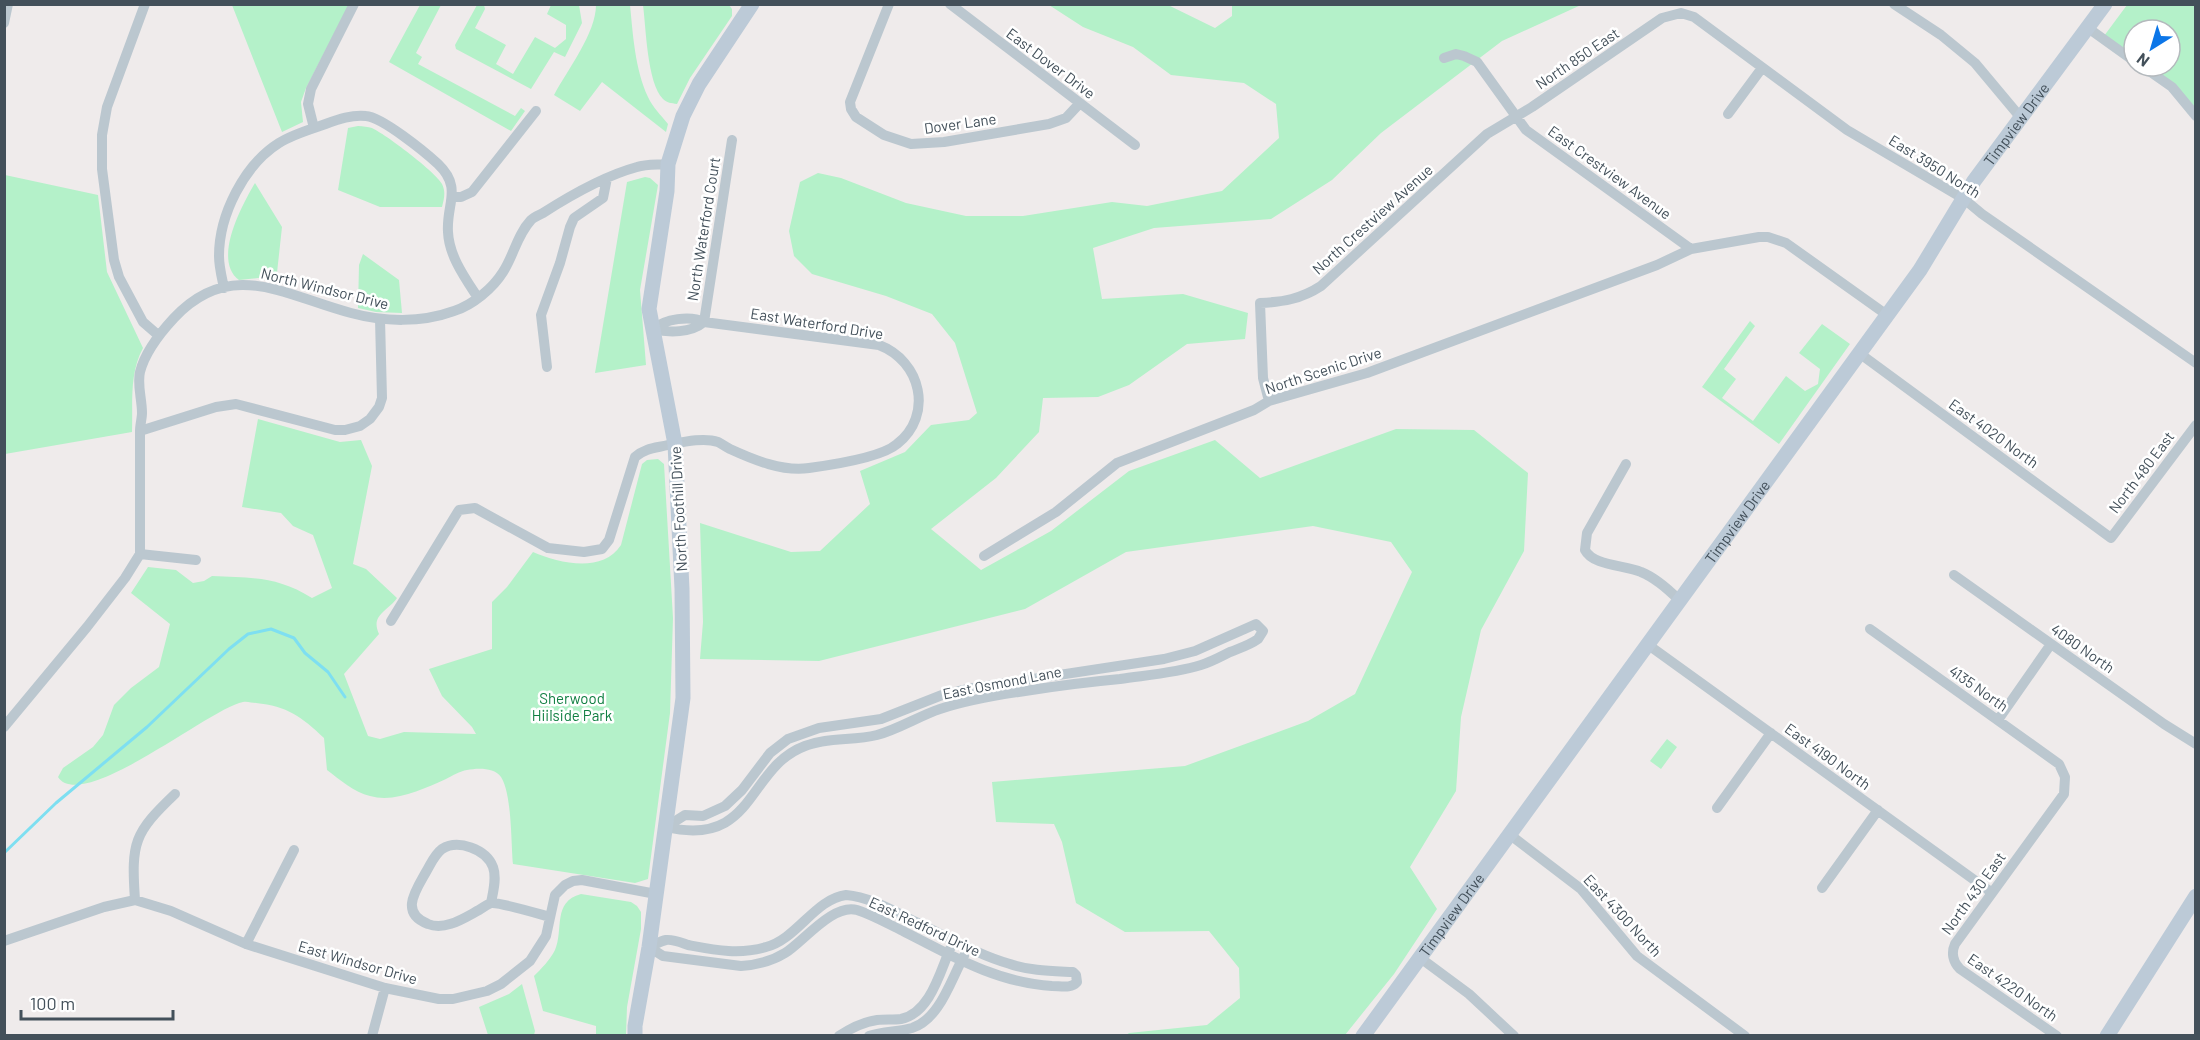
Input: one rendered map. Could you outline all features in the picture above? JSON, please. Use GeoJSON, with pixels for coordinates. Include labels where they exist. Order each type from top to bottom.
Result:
{"type":"FeatureCollection","features":[{"type":"Feature","properties":{"kind":"street"},"geometry":{"type":"LineString","coordinates":[[4,23],[8,4]]}},
{"type":"Feature","properties":{"kind":"street"},"geometry":{"type":"LineString","coordinates":[[145,4],[107,106],[102,135],[102,169],[114,260],[143,322],[158,335]]}},
{"type":"Feature","properties":{"kind":"street"},"geometry":{"type":"LineString","coordinates":[[314,128],[308,104],[311,89],[354,4]]}},
{"type":"Feature","properties":{"kind":"street","name":"North Foothill Drive"},"geometry":{"type":"LineString","coordinates":[[635,1035],[683,698],[682,589],[675,444],[649,309],[668,164],[682,116],[752,4]]}},
{"type":"Feature","properties":{"kind":"street","name":"Dover Lane"},"geometry":{"type":"LineString","coordinates":[[889,4],[850,102],[851,110],[856,117],[884,135],[910,144],[944,142],[1049,124],[1066,118],[1080,103]]}},
{"type":"Feature","properties":{"kind":"street","name":"East Dover Drive"},"geometry":{"type":"LineString","coordinates":[[950,4],[1135,145]]}},
{"type":"Feature","properties":{"kind":"street"},"geometry":{"type":"LineString","coordinates":[[1894,4],[1941,35],[1975,63],[2021,118]]}},
{"type":"Feature","properties":{"kind":"street","name":"Timpview Drive"},"geometry":{"type":"LineString","coordinates":[[1363,1035],[1920,270],[1974,181],[2105,4]]}},
{"type":"Feature","properties":{"kind":"street","name":"North 850 East"},"geometry":{"type":"LineString","coordinates":[[1514,116],[1662,18],[1672,14],[1689,14]]}},
{"type":"Feature","properties":{"kind":"street","name":"East 3950 North"},"geometry":{"type":"LineString","coordinates":[[1689,14],[1847,130],[1964,198],[1982,214],[2196,363]]}},
{"type":"Feature","properties":{"kind":"street"},"geometry":{"type":"LineString","coordinates":[[2088,28],[2122,52]]}},
{"type":"Feature","properties":{"kind":"street","name":"East Crestview Avenue"},"geometry":{"type":"LineString","coordinates":[[1444,58],[1456,54],[1477,62],[1526,130],[1691,249]]}},
{"type":"Feature","properties":{"kind":"street"},"geometry":{"type":"LineString","coordinates":[[1728,114],[1762,68]]}},
{"type":"Feature","properties":{"kind":"street"},"geometry":{"type":"LineString","coordinates":[[2159,78],[2172,87],[2196,116]]}},
{"type":"Feature","properties":{"kind":"street"},"geometry":{"type":"LineString","coordinates":[[453,196],[461,197],[472,192],[536,111]]}},
{"type":"Feature","properties":{"kind":"street"},"geometry":{"type":"LineString","coordinates":[[224,288],[219,257],[221,234],[233,197],[253,167],[279,143],[347,117],[366,116],[379,120],[438,164],[448,176],[453,196],[448,231],[452,252],[478,298]]}},
{"type":"Feature","properties":{"kind":"street","name":"North Crestview Avenue"},"geometry":{"type":"LineString","coordinates":[[1269,401],[1263,378],[1260,303],[1290,301],[1310,294],[1321,286],[1487,134],[1514,116]]}},
{"type":"Feature","properties":{"kind":"street","name":"North Waterford Court"},"geometry":{"type":"LineString","coordinates":[[704,322],[732,140]]}},
{"type":"Feature","properties":{"kind":"street","name":"North Windsor Drive"},"geometry":{"type":"LineString","coordinates":[[140,554],[142,413],[140,372],[158,335],[178,314],[200,297],[239,284],[262,286],[352,314],[380,319],[398,321],[455,311],[478,298],[504,271],[516,243],[533,218],[555,204],[607,178],[638,167],[668,164]]}},
{"type":"Feature","properties":{"kind":"street"},"geometry":{"type":"LineString","coordinates":[[547,367],[541,315],[574,218],[603,198],[607,178]]}},
{"type":"Feature","properties":{"kind":"street","name":"North Scenic Drive"},"geometry":{"type":"LineString","coordinates":[[984,556],[1056,512],[1118,462],[1254,410],[1269,401],[1396,362],[1657,265],[1691,249],[1759,237],[1777,239],[1786,243],[1887,315]]}},
{"type":"Feature","properties":{"kind":"street","name":"East Waterford Drive"},"geometry":{"type":"LineString","coordinates":[[391,621],[459,510],[476,508],[548,549],[584,552],[602,549],[609,540],[635,457],[643,450],[675,444],[697,448],[730,449],[762,462],[795,469],[808,468],[885,452],[897,445],[914,424],[918,411],[918,385],[913,373],[897,354],[879,345],[704,322],[696,318],[662,321],[653,329]]}},
{"type":"Feature","properties":{"kind":"street"},"geometry":{"type":"LineString","coordinates":[[140,431],[216,407],[236,404],[335,430],[360,426],[374,414],[382,398],[380,319]]}},
{"type":"Feature","properties":{"kind":"street","name":"East 4020 North"},"geometry":{"type":"LineString","coordinates":[[1859,353],[2111,538]]}},
{"type":"Feature","properties":{"kind":"street","name":"North 480 East"},"geometry":{"type":"LineString","coordinates":[[2111,538],[2196,425]]}},
{"type":"Feature","properties":{"kind":"street"},"geometry":{"type":"LineString","coordinates":[[1626,464],[1587,533],[1585,550],[1590,557],[1605,563],[1642,572],[1660,582],[1679,600]]}},
{"type":"Feature","properties":{"kind":"street"},"geometry":{"type":"LineString","coordinates":[[4,727],[93,619],[125,578],[140,554],[196,560]]}},
{"type":"Feature","properties":{"kind":"street","name":"4080 North"},"geometry":{"type":"LineString","coordinates":[[1954,575],[2196,744]]}},
{"type":"Feature","properties":{"kind":"street","name":"East Osmond Lane"},"geometry":{"type":"LineString","coordinates":[[1256,624],[1263,631],[1263,634],[1253,643],[1202,665],[974,700],[940,709],[877,735],[821,741],[790,753],[772,769],[756,794],[737,815],[712,827],[686,832],[666,827],[685,815],[709,814],[725,806],[736,797],[763,761],[788,739],[813,729],[882,719],[942,695],[967,689],[1196,651],[1256,624]]}},
{"type":"Feature","properties":{"kind":"street","name":"4135 North"},"geometry":{"type":"LineString","coordinates":[[1870,629],[2059,764],[2065,777]]}},
{"type":"Feature","properties":{"kind":"street","name":"East 4190 North"},"geometry":{"type":"LineString","coordinates":[[1647,644],[1991,891]]}},
{"type":"Feature","properties":{"kind":"street"},"geometry":{"type":"LineString","coordinates":[[1998,720],[2051,644]]}},
{"type":"Feature","properties":{"kind":"street"},"geometry":{"type":"LineString","coordinates":[[898,713],[902,725]]}},
{"type":"Feature","properties":{"kind":"street"},"geometry":{"type":"LineString","coordinates":[[1717,808],[1771,733]]}},
{"type":"Feature","properties":{"kind":"street","name":"North 430 East"},"geometry":{"type":"LineString","coordinates":[[1954,961],[1952,954],[1954,944],[2064,795],[2065,777]]}},
{"type":"Feature","properties":{"kind":"street"},"geometry":{"type":"LineString","coordinates":[[135,900],[133,874],[137,840],[150,818],[176,794]]}},
{"type":"Feature","properties":{"kind":"street"},"geometry":{"type":"LineString","coordinates":[[1822,888],[1878,810]]}},
{"type":"Feature","properties":{"kind":"street"},"geometry":{"type":"LineString","coordinates":[[709,814],[712,827]]}},
{"type":"Feature","properties":{"kind":"street","name":"East 4300 North"},"geometry":{"type":"LineString","coordinates":[[1509,834],[1581,889],[1637,956],[1745,1035]]}},
{"type":"Feature","properties":{"kind":"street"},"geometry":{"type":"LineString","coordinates":[[491,903],[494,877],[492,865],[483,854],[473,848],[456,845],[444,848],[436,854],[411,898],[412,909],[418,920],[431,926],[444,927],[491,903],[550,917]]}},
{"type":"Feature","properties":{"kind":"street"},"geometry":{"type":"LineString","coordinates":[[246,944],[294,850]]}},
{"type":"Feature","properties":{"kind":"street","name":"East Windsor Drive"},"geometry":{"type":"LineString","coordinates":[[4,941],[104,907],[135,900],[171,911],[246,944],[386,988],[439,999],[469,997],[501,984],[530,961],[546,936],[555,895],[565,885],[582,880],[624,886],[656,894]]}},
{"type":"Feature","properties":{"kind":"street","name":"East Redford Drive"},"geometry":{"type":"LineString","coordinates":[[846,895],[885,907],[968,947],[1012,965],[1042,971],[1073,972],[1077,982],[1070,986],[1027,984],[998,976],[851,909],[843,910],[827,919],[783,955],[752,965],[731,965],[663,956],[649,947],[668,939],[733,952],[768,947],[795,930],[828,901],[837,896],[846,895]]}},
{"type":"Feature","properties":{"kind":"street"},"geometry":{"type":"LineString","coordinates":[[2107,1035],[2196,896]]}},
{"type":"Feature","properties":{"kind":"street"},"geometry":{"type":"LineString","coordinates":[[839,1035],[856,1025],[879,1020],[901,1019],[912,1015],[930,995],[954,940]]}},
{"type":"Feature","properties":{"kind":"street"},"geometry":{"type":"LineString","coordinates":[[869,1035],[914,1027],[926,1020],[938,1005],[968,947]]}},
{"type":"Feature","properties":{"kind":"street"},"geometry":{"type":"LineString","coordinates":[[1419,957],[1469,994],[1514,1035]]}},
{"type":"Feature","properties":{"kind":"street","name":"East 4220 North"},"geometry":{"type":"LineString","coordinates":[[1954,961],[1960,969],[2057,1035]]}},
{"type":"Feature","properties":{"kind":"street"},"geometry":{"type":"LineString","coordinates":[[372,1035],[386,988]]}},
{"type":"Feature","properties":{"kind":"green space"},"geometry":{"type":"Polygon","coordinates":[[[232,5],[349,5],[306,88],[301,102],[303,122],[282,132],[232,5]]]}},
{"type":"Feature","properties":{"kind":"green space"},"geometry":{"type":"Polygon","coordinates":[[[420,5],[441,5],[416,53],[422,57],[418,64],[515,116],[521,108],[525,111],[511,131],[389,62],[420,5]]]}},
{"type":"Feature","properties":{"kind":"green space"},"geometry":{"type":"Polygon","coordinates":[[[477,5],[484,5],[485,9],[475,28],[506,45],[496,64],[513,74],[535,37],[555,48],[566,39],[566,25],[547,14],[551,5],[579,5],[582,23],[565,57],[554,52],[531,89],[456,49],[455,45],[477,5]]]}},
{"type":"Feature","properties":{"kind":"green space"},"geometry":{"type":"Polygon","coordinates":[[[596,5],[630,5],[640,75],[650,101],[668,124],[666,132],[602,82],[580,111],[554,95],[586,39],[595,16],[596,5]]]}},
{"type":"Feature","properties":{"kind":"green space"},"geometry":{"type":"Polygon","coordinates":[[[643,5],[729,5],[732,9],[732,16],[690,78],[677,104],[669,103],[658,91],[650,68],[643,5]]]}},
{"type":"Feature","properties":{"kind":"green space"},"geometry":{"type":"Polygon","coordinates":[[[1049,5],[1168,5],[1215,28],[1232,16],[1232,5],[1581,5],[1502,41],[1381,133],[1332,180],[1271,219],[1154,228],[1093,248],[1102,299],[1183,294],[1248,313],[1245,339],[1187,344],[1129,385],[1098,397],[1043,398],[1039,432],[996,478],[931,529],[981,570],[1051,531],[1129,471],[1215,440],[1260,478],[1396,429],[1474,430],[1528,473],[1524,551],[1481,630],[1461,717],[1456,791],[1410,867],[1437,909],[1394,974],[1345,1035],[1126,1035],[1207,1025],[1240,998],[1239,968],[1209,931],[1125,932],[1076,903],[1062,842],[1054,824],[996,822],[992,782],[1185,766],[1308,721],[1355,694],[1412,572],[1391,542],[1313,526],[1126,552],[1025,609],[819,661],[700,659],[703,622],[700,523],[791,552],[820,551],[870,504],[860,471],[905,452],[931,425],[969,420],[977,413],[955,343],[932,314],[886,296],[812,274],[794,256],[789,231],[800,182],[818,173],[841,178],[906,203],[966,216],[1023,216],[1112,202],[1147,206],[1222,191],[1279,138],[1276,104],[1244,83],[1171,75],[1133,47],[1083,27],[1049,5]]]}},
{"type":"Feature","properties":{"kind":"green space"},"geometry":{"type":"Polygon","coordinates":[[[2127,5],[2195,5],[2195,113],[2159,78],[2182,78],[2182,18],[2122,18],[2122,49],[2104,36],[2127,5]]]}},
{"type":"Feature","properties":{"kind":"green space"},"geometry":{"type":"Polygon","coordinates":[[[358,126],[372,128],[410,154],[438,178],[443,187],[442,207],[380,207],[338,190],[348,128],[358,126]]]}},
{"type":"Feature","properties":{"kind":"green space"},"geometry":{"type":"Polygon","coordinates":[[[5,175],[98,195],[107,272],[143,348],[134,378],[132,432],[5,454],[5,175]]]}},
{"type":"Feature","properties":{"kind":"green space"},"geometry":{"type":"Polygon","coordinates":[[[645,177],[658,185],[640,290],[646,365],[595,373],[627,182],[645,177]]]}},
{"type":"Feature","properties":{"kind":"green space"},"geometry":{"type":"Polygon","coordinates":[[[255,183],[282,227],[276,282],[258,278],[239,280],[231,271],[228,260],[232,232],[255,183]]]}},
{"type":"Feature","properties":{"kind":"green space"},"geometry":{"type":"Polygon","coordinates":[[[363,254],[399,280],[402,313],[376,312],[358,308],[359,265],[363,254]]]}},
{"type":"Feature","properties":{"kind":"green space"},"geometry":{"type":"Polygon","coordinates":[[[1750,321],[1755,326],[1724,369],[1736,379],[1722,398],[1753,421],[1786,376],[1805,391],[1818,384],[1820,369],[1799,353],[1822,324],[1850,344],[1779,444],[1702,387],[1750,321]]]}},
{"type":"Feature","properties":{"kind":"green space","name":"Sherwood Hiilside Park"},"geometry":{"type":"Polygon","coordinates":[[[258,419],[340,442],[361,440],[372,466],[353,564],[366,569],[397,598],[378,618],[379,634],[344,674],[368,736],[380,739],[404,732],[476,734],[442,696],[429,669],[492,649],[492,602],[507,587],[533,552],[555,560],[580,564],[603,560],[613,554],[621,545],[642,464],[647,460],[658,459],[664,464],[673,618],[670,713],[648,879],[635,883],[513,864],[505,785],[494,771],[467,770],[409,794],[389,798],[370,796],[353,789],[327,770],[324,738],[301,718],[267,705],[245,702],[227,708],[147,756],[92,782],[71,785],[58,777],[63,768],[93,747],[103,735],[114,705],[131,688],[159,667],[170,624],[131,593],[148,567],[176,570],[193,583],[204,581],[212,576],[276,582],[312,598],[332,588],[313,535],[293,526],[281,513],[242,507],[258,419]]]}},
{"type":"Feature","properties":{"kind":"green space"},"geometry":{"type":"Polygon","coordinates":[[[1667,739],[1677,747],[1661,769],[1650,761],[1667,739]]]}},
{"type":"Feature","properties":{"kind":"green space"},"geometry":{"type":"Polygon","coordinates":[[[581,894],[631,902],[641,912],[641,929],[627,1007],[626,1035],[596,1035],[596,1026],[543,1011],[534,976],[555,950],[560,917],[566,903],[581,894]]]}},
{"type":"Feature","properties":{"kind":"green space"},"geometry":{"type":"Polygon","coordinates":[[[522,984],[535,1031],[534,1035],[488,1035],[479,1007],[509,994],[522,984]]]}},
{"type":"Feature","properties":{"kind":"waterway"},"geometry":{"type":"LineString","coordinates":[[4,853],[56,803],[147,727],[229,649],[248,634],[271,629],[294,638],[305,653],[328,672],[345,697]]}}]}
